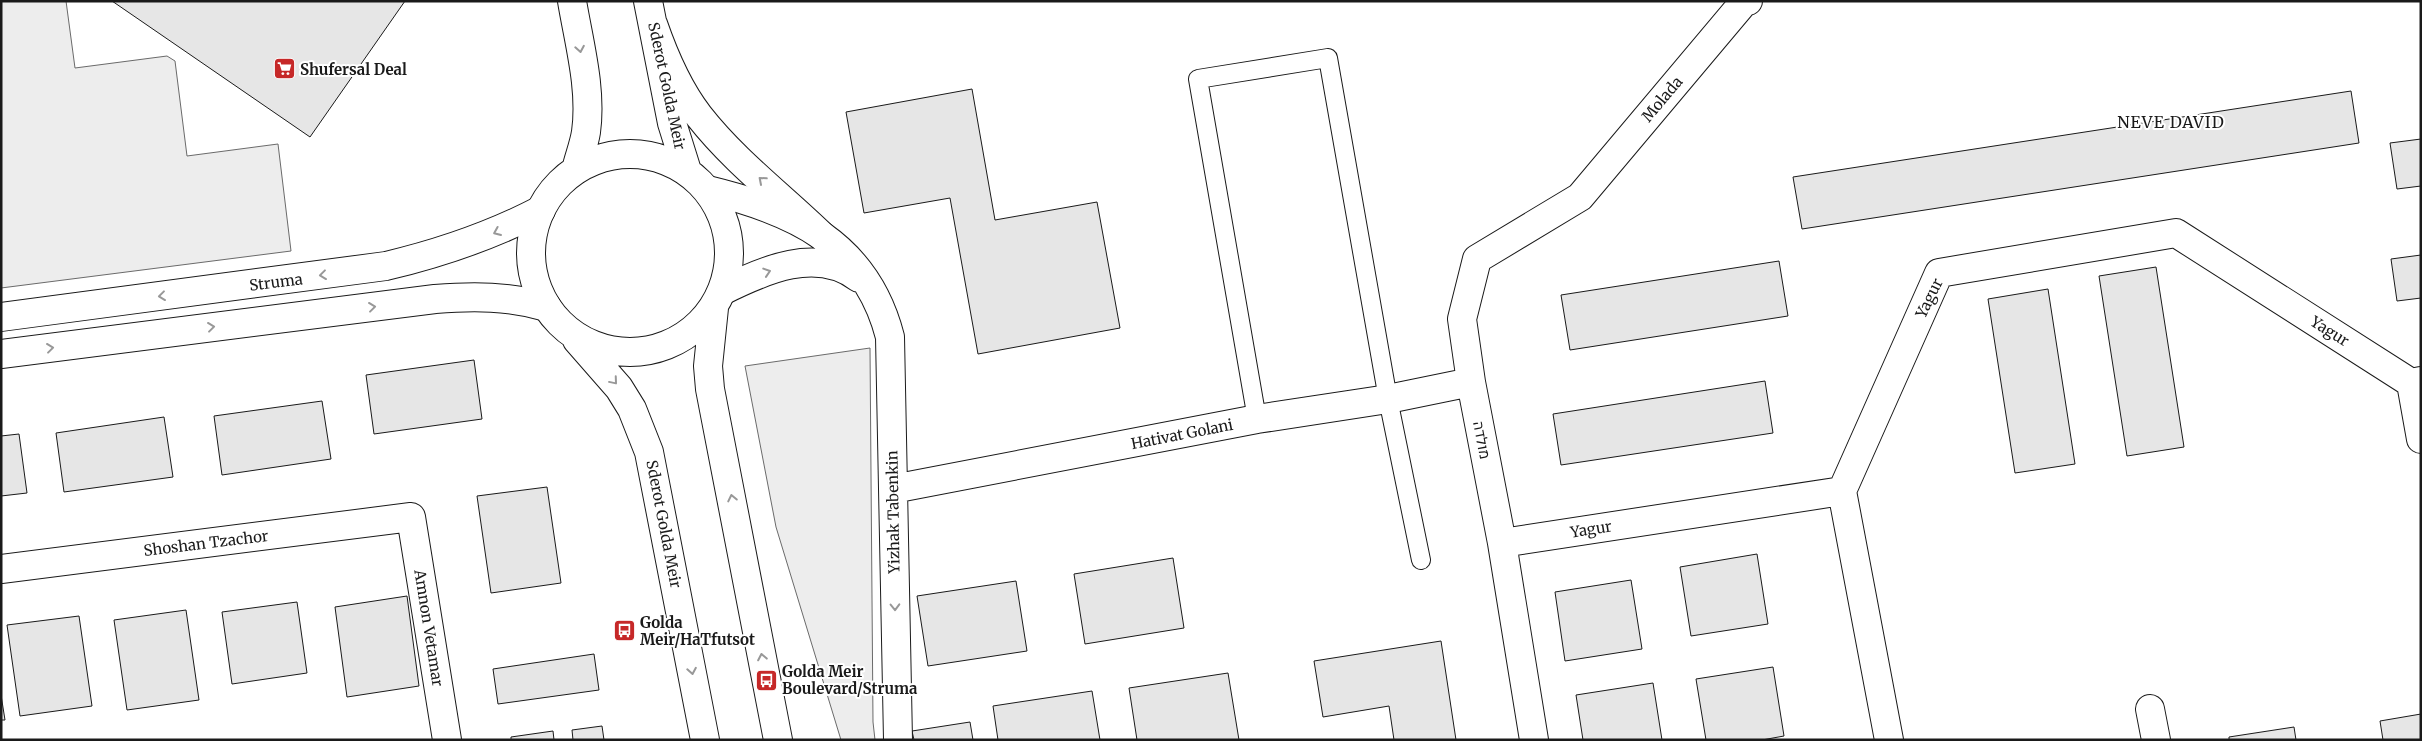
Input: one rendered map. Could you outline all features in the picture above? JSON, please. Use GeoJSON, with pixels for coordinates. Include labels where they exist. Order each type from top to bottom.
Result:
{"type":"FeatureCollection","features":[{"type":"Feature","properties":{"kind":"street"},"geometry":{"type":"LineString","coordinates":[[572,1],[586,82],[587,110],[586,132],[576,170]]}},
{"type":"Feature","properties":{"kind":"street","name":"מולדה"},"geometry":{"type":"LineString","coordinates":[[1534,740],[1502,543],[1462,319],[1477,259],[1580,197],[1746,2]]}},
{"type":"Feature","properties":{"kind":"street"},"geometry":{"type":"LineString","coordinates":[[651,13],[676,78],[698,115],[738,159],[824,237]]}},
{"type":"Feature","properties":{"kind":"street","name":"Sderot Golda Meir"},"geometry":{"type":"LineString","coordinates":[[651,13],[672,123],[687,171]]}},
{"type":"Feature","properties":{"kind":"street"},"geometry":{"type":"LineString","coordinates":[[718,300],[699,325],[677,340],[647,351],[631,352],[598,348],[570,332],[552,316],[534,281],[530,252],[535,224],[541,210],[555,188],[576,170],[607,157],[640,154],[657,157],[687,171],[708,190],[722,213],[729,238],[730,266],[718,300],[708,366],[710,389],[778,740]]}},
{"type":"Feature","properties":{"kind":"street","name":"Yizhak Tabenkin"},"geometry":{"type":"LineString","coordinates":[[708,190],[781,212],[824,237],[846,257],[871,288],[883,311],[890,337],[898,740]]}},
{"type":"Feature","properties":{"kind":"street","name":"Struma"},"geometry":{"type":"LineString","coordinates":[[1,317],[386,266],[430,256],[478,240],[541,210]]}},
{"type":"Feature","properties":{"kind":"street","name":"Yagur"},"geometry":{"type":"LineString","coordinates":[[1502,543],[1842,491],[1939,273],[2176,233],[2416,382]]}},
{"type":"Feature","properties":{"kind":"street","name":"Yizhak Tabenkin"},"geometry":{"type":"LineString","coordinates":[[718,300],[767,271],[806,263],[830,264],[842,268],[871,288]]}},
{"type":"Feature","properties":{"kind":"street"},"geometry":{"type":"LineString","coordinates":[[1,354],[435,299],[490,296],[521,300],[547,307]]}},
{"type":"Feature","properties":{"kind":"street","name":"Sderot Golda Meir"},"geometry":{"type":"LineString","coordinates":[[570,332],[619,388],[632,409],[649,452],[663,517],[704,740]]}},
{"type":"Feature","properties":{"kind":"street","name":"Hativat Golani"},"geometry":{"type":"LineString","coordinates":[[893,489],[1257,420],[1388,399],[1472,382]]}},
{"type":"Feature","properties":{"kind":"street"},"geometry":{"type":"LineString","coordinates":[[2416,382],[2421,439]]}},
{"type":"Feature","properties":{"kind":"street"},"geometry":{"type":"LineString","coordinates":[[1842,491],[1888,740]]}},
{"type":"Feature","properties":{"kind":"street","name":"Shoshan Tzachor"},"geometry":{"type":"LineString","coordinates":[[1,569],[411,517]]}},
{"type":"Feature","properties":{"kind":"street","name":"Amnon Vetamar"},"geometry":{"type":"LineString","coordinates":[[411,517],[447,740]]}},
{"type":"Feature","properties":{"kind":"street"},"geometry":{"type":"LineString","coordinates":[[2150,709],[2156,740]]}},
{"type":"Feature","properties":{"kind":"lane"},"geometry":{"type":"LineString","coordinates":[[1257,420],[1198,79],[1328,58],[1388,399],[1421,560]]}},
{"type":"Feature","properties":{"kind":"shaded area"},"geometry":{"type":"Polygon","coordinates":[[[1,1],[66,1],[75,68],[167,56],[175,61],[187,156],[278,144],[291,251],[1,288],[1,1]]]}},
{"type":"Feature","properties":{"kind":"shaded area"},"geometry":{"type":"Polygon","coordinates":[[[870,348],[873,722],[875,740],[841,740],[776,527],[745,366],[870,348]]]}},
{"type":"Feature","properties":{"kind":"building","name":"Shufersal Deal"},"geometry":{"type":"Polygon","coordinates":[[[112,1],[405,1],[310,137],[112,1]]]}},
{"type":"Feature","properties":{"kind":"building"},"geometry":{"type":"Polygon","coordinates":[[[972,89],[995,220],[1097,202],[1120,328],[978,354],[950,198],[864,213],[846,112],[972,89]]]}},
{"type":"Feature","properties":{"kind":"building"},"geometry":{"type":"Polygon","coordinates":[[[2351,91],[2359,143],[1802,229],[1793,177],[2351,91]]]}},
{"type":"Feature","properties":{"kind":"building"},"geometry":{"type":"Polygon","coordinates":[[[2421,139],[2421,186],[2397,189],[2390,143],[2421,139]]]}},
{"type":"Feature","properties":{"kind":"building"},"geometry":{"type":"Polygon","coordinates":[[[2421,255],[2421,298],[2397,301],[2391,259],[2421,255]]]}},
{"type":"Feature","properties":{"kind":"building"},"geometry":{"type":"Polygon","coordinates":[[[1779,261],[1788,316],[1570,350],[1561,295],[1779,261]]]}},
{"type":"Feature","properties":{"kind":"building"},"geometry":{"type":"Polygon","coordinates":[[[2156,267],[2184,447],[2127,456],[2099,276],[2156,267]]]}},
{"type":"Feature","properties":{"kind":"building"},"geometry":{"type":"Polygon","coordinates":[[[2048,289],[2075,464],[2015,473],[1988,299],[2048,289]]]}},
{"type":"Feature","properties":{"kind":"building"},"geometry":{"type":"Polygon","coordinates":[[[474,360],[482,419],[374,434],[366,375],[474,360]]]}},
{"type":"Feature","properties":{"kind":"building"},"geometry":{"type":"Polygon","coordinates":[[[1765,381],[1773,433],[1561,465],[1553,414],[1765,381]]]}},
{"type":"Feature","properties":{"kind":"building"},"geometry":{"type":"Polygon","coordinates":[[[322,401],[331,459],[222,475],[214,416],[322,401]]]}},
{"type":"Feature","properties":{"kind":"building"},"geometry":{"type":"Polygon","coordinates":[[[164,417],[173,477],[64,492],[56,433],[164,417]]]}},
{"type":"Feature","properties":{"kind":"building"},"geometry":{"type":"Polygon","coordinates":[[[19,434],[27,493],[1,496],[1,436],[19,434]]]}},
{"type":"Feature","properties":{"kind":"building"},"geometry":{"type":"Polygon","coordinates":[[[547,487],[561,583],[491,593],[477,496],[547,487]]]}},
{"type":"Feature","properties":{"kind":"building"},"geometry":{"type":"Polygon","coordinates":[[[1757,554],[1768,624],[1691,636],[1680,567],[1757,554]]]}},
{"type":"Feature","properties":{"kind":"building"},"geometry":{"type":"Polygon","coordinates":[[[1173,558],[1184,628],[1085,644],[1074,574],[1173,558]]]}},
{"type":"Feature","properties":{"kind":"building"},"geometry":{"type":"Polygon","coordinates":[[[1631,580],[1642,649],[1565,661],[1555,592],[1631,580]]]}},
{"type":"Feature","properties":{"kind":"building"},"geometry":{"type":"Polygon","coordinates":[[[1016,581],[1027,651],[928,666],[917,596],[1016,581]]]}},
{"type":"Feature","properties":{"kind":"building"},"geometry":{"type":"Polygon","coordinates":[[[407,596],[419,686],[347,697],[335,607],[407,596]]]}},
{"type":"Feature","properties":{"kind":"building"},"geometry":{"type":"Polygon","coordinates":[[[297,602],[307,673],[232,684],[222,612],[297,602]]]}},
{"type":"Feature","properties":{"kind":"building"},"geometry":{"type":"Polygon","coordinates":[[[186,610],[199,700],[127,710],[114,620],[186,610]]]}},
{"type":"Feature","properties":{"kind":"building"},"geometry":{"type":"Polygon","coordinates":[[[79,616],[92,706],[20,716],[7,625],[79,616]]]}},
{"type":"Feature","properties":{"kind":"building"},"geometry":{"type":"Polygon","coordinates":[[[1441,641],[1456,740],[1394,740],[1389,706],[1323,717],[1314,661],[1441,641]]]}},
{"type":"Feature","properties":{"kind":"building"},"geometry":{"type":"Polygon","coordinates":[[[594,654],[599,690],[498,704],[493,669],[594,654]]]}},
{"type":"Feature","properties":{"kind":"building"},"geometry":{"type":"Polygon","coordinates":[[[1773,667],[1784,736],[1762,740],[1706,740],[1696,679],[1773,667]]]}},
{"type":"Feature","properties":{"kind":"building"},"geometry":{"type":"Polygon","coordinates":[[[1228,673],[1239,740],[1137,740],[1129,688],[1228,673]]]}},
{"type":"Feature","properties":{"kind":"building"},"geometry":{"type":"Polygon","coordinates":[[[1653,683],[1662,740],[1583,740],[1576,695],[1653,683]]]}},
{"type":"Feature","properties":{"kind":"building"},"geometry":{"type":"Polygon","coordinates":[[[1092,691],[1100,740],[998,740],[993,706],[1092,691]]]}},
{"type":"Feature","properties":{"kind":"building"},"geometry":{"type":"Polygon","coordinates":[[[1,695],[5,720],[1,720],[1,695]]]}},
{"type":"Feature","properties":{"kind":"building"},"geometry":{"type":"Polygon","coordinates":[[[2421,714],[2421,740],[2383,740],[2380,721],[2421,714]]]}},
{"type":"Feature","properties":{"kind":"building"},"geometry":{"type":"Polygon","coordinates":[[[970,722],[973,740],[914,740],[912,731],[970,722]]]}},
{"type":"Feature","properties":{"kind":"building"},"geometry":{"type":"Polygon","coordinates":[[[602,726],[604,740],[573,740],[572,730],[602,726]]]}},
{"type":"Feature","properties":{"kind":"building"},"geometry":{"type":"Polygon","coordinates":[[[2294,727],[2296,740],[2229,740],[2229,737],[2294,727]]]}},
{"type":"Feature","properties":{"kind":"building"},"geometry":{"type":"Polygon","coordinates":[[[553,731],[554,740],[511,740],[511,737],[553,731]]]}},
{"type":"Feature","properties":{"kind":"place","name":"Shufersal Deal"},"geometry":{"type":"Point","coordinates":[284,69]}},
{"type":"Feature","properties":{"kind":"place","name":"Golda Meir/HaTfutsot"},"geometry":{"type":"Point","coordinates":[624,631]}},
{"type":"Feature","properties":{"kind":"place","name":"Golda Meir Boulevard/Struma"},"geometry":{"type":"Point","coordinates":[766,680]}},
{"type":"Feature","properties":{"kind":"district","name":"NEVE DAVID"},"geometry":{"type":"Point","coordinates":[2171,122]}}]}
